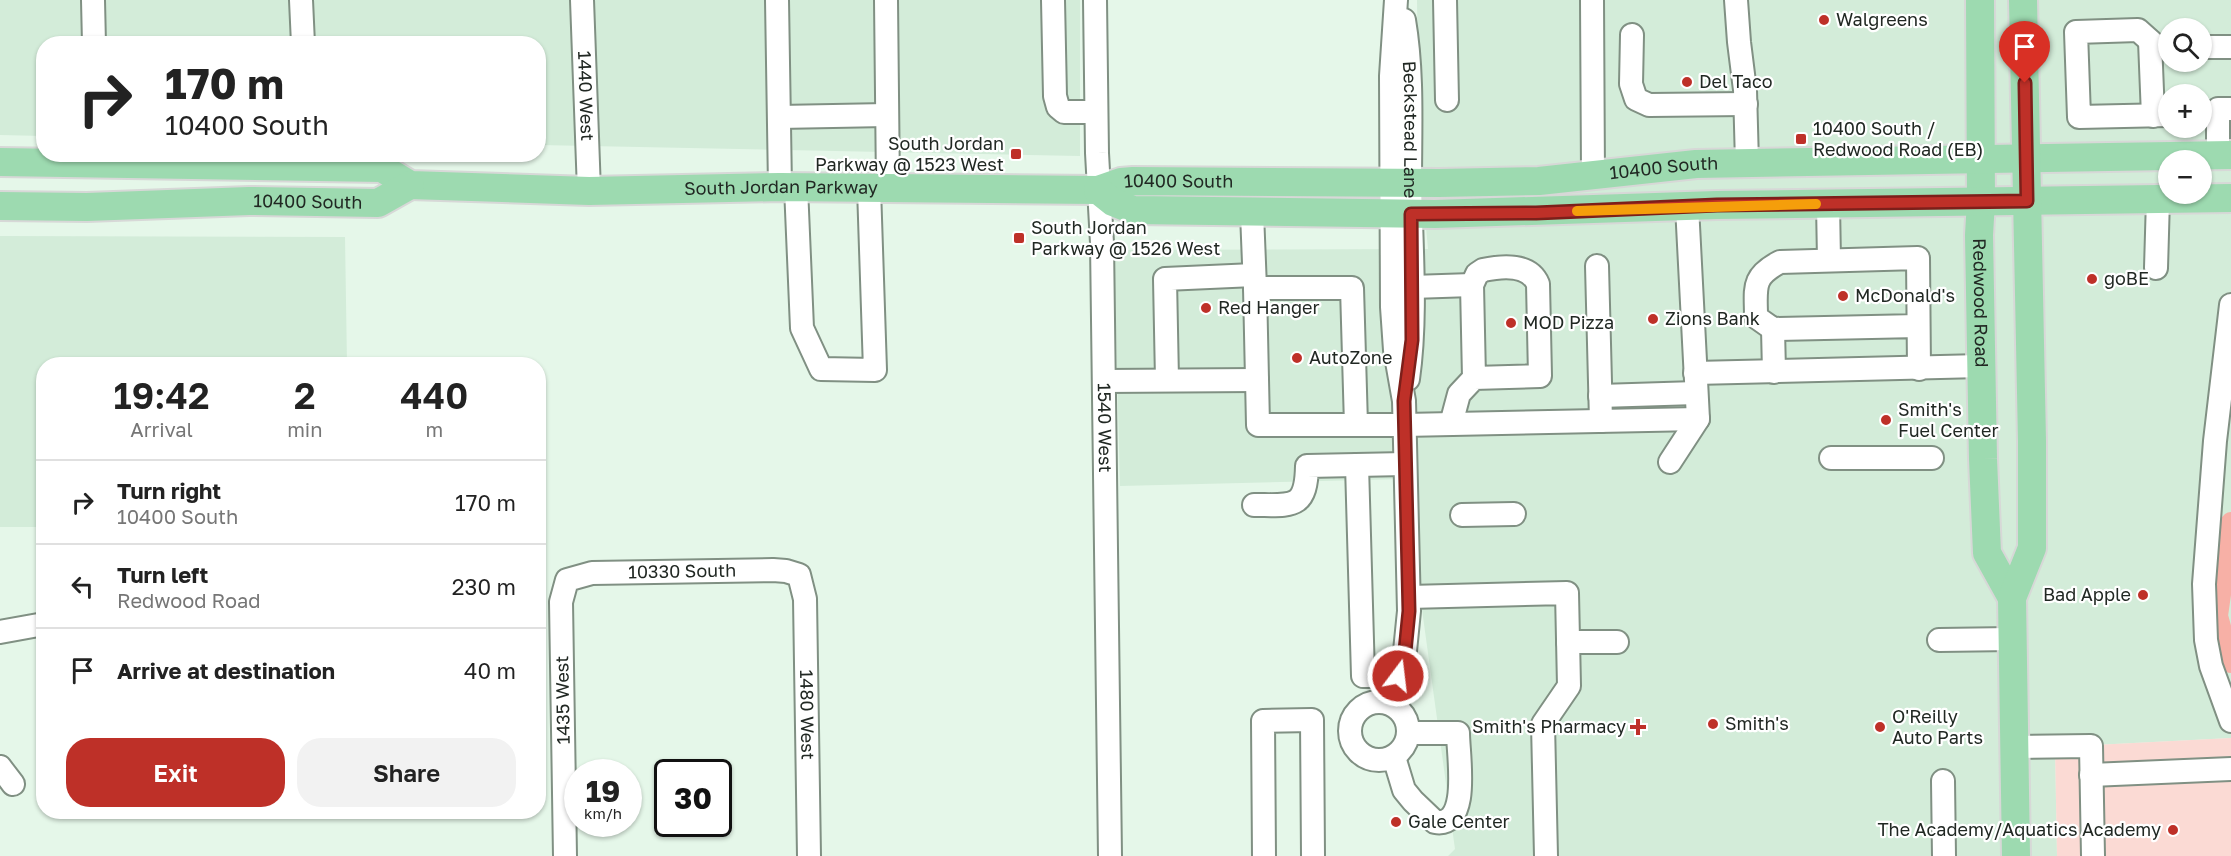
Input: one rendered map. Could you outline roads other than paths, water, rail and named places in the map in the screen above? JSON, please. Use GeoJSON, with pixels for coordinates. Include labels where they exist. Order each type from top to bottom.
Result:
{"type":"FeatureCollection","features":[{"type":"Feature","properties":{"kind":"main road","name":"Redwood Road"},"geometry":{"type":"LineString","coordinates":[[1980,0],[1981,201],[1979,235],[1987,553],[2012,598]]}},
{"type":"Feature","properties":{"kind":"main road","name":"Redwood Road"},"geometry":{"type":"LineString","coordinates":[[2016,856],[2012,598],[2032,548],[2023,0]]}},
{"type":"Feature","properties":{"kind":"main road","name":"10400 South"},"geometry":{"type":"LineString","coordinates":[[1098,190],[1121,182],[1145,180],[1401,183],[1539,181],[1664,166],[2224,155]]}},
{"type":"Feature","properties":{"kind":"main road","name":"10400 South"},"geometry":{"type":"LineString","coordinates":[[0,162],[36,161]]}},
{"type":"Feature","properties":{"kind":"main road","name":"10400 South"},"geometry":{"type":"LineString","coordinates":[[0,206],[87,207],[249,201],[378,203],[410,185],[382,168],[314,162]]}},
{"type":"Feature","properties":{"kind":"main road","name":"South Jordan Parkway"},"geometry":{"type":"LineString","coordinates":[[410,185],[590,191],[788,187],[1098,190]]}},
{"type":"Feature","properties":{"kind":"main road","name":"10400 South"},"geometry":{"type":"LineString","coordinates":[[1098,190],[1121,207],[1145,211],[1252,213],[1536,213],[1687,206],[2158,199]]}},
{"type":"Feature","properties":{"kind":"main road","name":"10400 South"},"geometry":{"type":"LineString","coordinates":[[2212,198],[2231,198]]}},
{"type":"Feature","properties":{"kind":"street"},"geometry":{"type":"LineString","coordinates":[[93,0],[94,36]]}},
{"type":"Feature","properties":{"kind":"street"},"geometry":{"type":"LineString","coordinates":[[301,0],[303,36]]}},
{"type":"Feature","properties":{"kind":"street","name":"1440 West"},"geometry":{"type":"LineString","coordinates":[[582,0],[590,191]]}},
{"type":"Feature","properties":{"kind":"street"},"geometry":{"type":"LineString","coordinates":[[777,0],[779,117],[802,328],[821,369],[875,370],[879,188],[887,115],[886,0]]}},
{"type":"Feature","properties":{"kind":"street"},"geometry":{"type":"LineString","coordinates":[[1053,0],[1055,96],[1058,107],[1064,112],[1096,112]]}},
{"type":"Feature","properties":{"kind":"street","name":"1540 West"},"geometry":{"type":"LineString","coordinates":[[1095,0],[1098,190],[1102,243],[1110,856]]}},
{"type":"Feature","properties":{"kind":"street","name":"Beckstead Lane"},"geometry":{"type":"LineString","coordinates":[[1387,702],[1398,676],[1408,634],[1409,597],[1404,401],[1412,340],[1402,287],[1401,214],[1408,56],[1398,0]]}},
{"type":"Feature","properties":{"kind":"street"},"geometry":{"type":"LineString","coordinates":[[1445,0],[1447,100]]}},
{"type":"Feature","properties":{"kind":"street"},"geometry":{"type":"LineString","coordinates":[[1592,0],[1593,175]]}},
{"type":"Feature","properties":{"kind":"street"},"geometry":{"type":"LineString","coordinates":[[1736,0],[1746,104],[1747,163]]}},
{"type":"Feature","properties":{"kind":"street"},"geometry":{"type":"LineString","coordinates":[[2158,43],[2138,30],[2076,32],[2079,117],[2158,116]]}},
{"type":"Feature","properties":{"kind":"street"},"geometry":{"type":"LineString","coordinates":[[1632,35],[1631,84],[1636,99],[1649,105],[1746,104]]}},
{"type":"Feature","properties":{"kind":"street"},"geometry":{"type":"LineString","coordinates":[[2212,47],[2231,47]]}},
{"type":"Feature","properties":{"kind":"street"},"geometry":{"type":"LineString","coordinates":[[2217,113],[2224,155]]}},
{"type":"Feature","properties":{"kind":"street"},"geometry":{"type":"LineString","coordinates":[[779,117],[887,115]]}},
{"type":"Feature","properties":{"kind":"street"},"geometry":{"type":"LineString","coordinates":[[2156,268],[2158,199]]}},
{"type":"Feature","properties":{"kind":"street"},"geometry":{"type":"LineString","coordinates":[[1828,204],[1829,260]]}},
{"type":"Feature","properties":{"kind":"street"},"geometry":{"type":"LineString","coordinates":[[1670,462],[1698,419],[1687,206]]}},
{"type":"Feature","properties":{"kind":"street"},"geometry":{"type":"LineString","coordinates":[[1252,213],[1258,425],[1404,425],[1698,419]]}},
{"type":"Feature","properties":{"kind":"street"},"geometry":{"type":"LineString","coordinates":[[1918,326],[1773,329],[1756,317],[1755,283],[1765,270],[1780,262],[1918,258],[1919,369]]}},
{"type":"Feature","properties":{"kind":"street"},"geometry":{"type":"LineString","coordinates":[[1597,266],[1601,421]]}},
{"type":"Feature","properties":{"kind":"street"},"geometry":{"type":"LineString","coordinates":[[1451,424],[1459,394],[1474,378],[1472,285],[1477,274],[1489,268],[1522,268],[1535,277],[1538,284],[1540,376],[1474,378]]}},
{"type":"Feature","properties":{"kind":"street"},"geometry":{"type":"LineString","coordinates":[[1167,380],[1166,279],[1352,288],[1472,285]]}},
{"type":"Feature","properties":{"kind":"street"},"geometry":{"type":"LineString","coordinates":[[1352,288],[1356,425]]}},
{"type":"Feature","properties":{"kind":"street"},"geometry":{"type":"LineString","coordinates":[[2231,305],[2215,441],[2204,584],[2206,640],[2211,666],[2231,721]]}},
{"type":"Feature","properties":{"kind":"street"},"geometry":{"type":"LineString","coordinates":[[1773,329],[1774,372]]}},
{"type":"Feature","properties":{"kind":"street"},"geometry":{"type":"LineString","coordinates":[[1600,396],[1774,372],[1981,366]]}},
{"type":"Feature","properties":{"kind":"street"},"geometry":{"type":"LineString","coordinates":[[1104,381],[1257,380]]}},
{"type":"Feature","properties":{"kind":"street"},"geometry":{"type":"LineString","coordinates":[[1831,458],[1932,458]]}},
{"type":"Feature","properties":{"kind":"street"},"geometry":{"type":"LineString","coordinates":[[1254,505],[1287,505],[1297,501],[1304,493],[1307,465],[1405,464]]}},
{"type":"Feature","properties":{"kind":"street"},"geometry":{"type":"LineString","coordinates":[[1357,465],[1363,676],[1398,676]]}},
{"type":"Feature","properties":{"kind":"street"},"geometry":{"type":"LineString","coordinates":[[1462,515],[1514,514]]}},
{"type":"Feature","properties":{"kind":"street","name":"10330 South"},"geometry":{"type":"LineString","coordinates":[[567,580],[592,573],[773,570],[799,575]]}},
{"type":"Feature","properties":{"kind":"street","name":"1480 West"},"geometry":{"type":"LineString","coordinates":[[799,575],[805,599],[809,856]]}},
{"type":"Feature","properties":{"kind":"street","name":"1435 West"},"geometry":{"type":"LineString","coordinates":[[565,856],[561,602],[567,580]]}},
{"type":"Feature","properties":{"kind":"street"},"geometry":{"type":"LineString","coordinates":[[1409,597],[1567,593],[1569,686],[1543,724],[1546,856]]}},
{"type":"Feature","properties":{"kind":"street"},"geometry":{"type":"LineString","coordinates":[[0,632],[36,625]]}},
{"type":"Feature","properties":{"kind":"street"},"geometry":{"type":"LineString","coordinates":[[1939,640],[2012,639]]}},
{"type":"Feature","properties":{"kind":"street"},"geometry":{"type":"LineString","coordinates":[[1568,642],[1617,642]]}},
{"type":"Feature","properties":{"kind":"street"},"geometry":{"type":"LineString","coordinates":[[1376,701],[1387,702],[1398,707],[1406,716],[1409,733],[1403,749],[1394,757],[1383,760],[1371,759],[1361,754],[1353,746],[1350,735],[1351,723],[1356,713],[1365,705],[1376,701]]}},
{"type":"Feature","properties":{"kind":"street"},"geometry":{"type":"LineString","coordinates":[[1264,856],[1263,721],[1312,720],[1313,856]]}},
{"type":"Feature","properties":{"kind":"street"},"geometry":{"type":"LineString","coordinates":[[1394,757],[1404,790],[1413,801],[1435,822],[1444,822],[1454,817],[1459,805],[1458,733],[1409,733]]}},
{"type":"Feature","properties":{"kind":"street"},"geometry":{"type":"LineString","coordinates":[[1312,736],[1350,735]]}},
{"type":"Feature","properties":{"kind":"street"},"geometry":{"type":"LineString","coordinates":[[2014,747],[2091,746],[2093,856]]}},
{"type":"Feature","properties":{"kind":"street"},"geometry":{"type":"LineString","coordinates":[[2091,775],[2231,770]]}},
{"type":"Feature","properties":{"kind":"street"},"geometry":{"type":"LineString","coordinates":[[1943,781],[1944,856]]}},
{"type":"Feature","properties":{"kind":"waterway"},"geometry":{"type":"LineString","coordinates":[[2231,522],[2218,616],[2231,663]]}},
{"type":"Feature","properties":{"kind":"place","name":"Walgreens"},"geometry":{"type":"Point","coordinates":[1824,20]}},
{"type":"Feature","properties":{"kind":"place","name":"Del Taco"},"geometry":{"type":"Point","coordinates":[1687,82]}},
{"type":"Feature","properties":{"kind":"place","name":"10400 South / Redwood Road (EB)"},"geometry":{"type":"Point","coordinates":[1801,139]}},
{"type":"Feature","properties":{"kind":"place","name":"South Jordan Parkway @ 1523 West"},"geometry":{"type":"Point","coordinates":[1016,154]}},
{"type":"Feature","properties":{"kind":"place","name":"South Jordan Parkway @ 1526 West"},"geometry":{"type":"Point","coordinates":[1019,238]}},
{"type":"Feature","properties":{"kind":"place","name":"goBE"},"geometry":{"type":"Point","coordinates":[2092,279]}},
{"type":"Feature","properties":{"kind":"place","name":"McDonald's"},"geometry":{"type":"Point","coordinates":[1843,296]}},
{"type":"Feature","properties":{"kind":"place","name":"Red Hanger"},"geometry":{"type":"Point","coordinates":[1206,308]}},
{"type":"Feature","properties":{"kind":"place","name":"Zions Bank"},"geometry":{"type":"Point","coordinates":[1653,319]}},
{"type":"Feature","properties":{"kind":"place","name":"MOD Pizza"},"geometry":{"type":"Point","coordinates":[1511,323]}},
{"type":"Feature","properties":{"kind":"place","name":"AutoZone"},"geometry":{"type":"Point","coordinates":[1297,358]}},
{"type":"Feature","properties":{"kind":"place","name":"Smith's Fuel Center"},"geometry":{"type":"Point","coordinates":[1886,420]}},
{"type":"Feature","properties":{"kind":"place","name":"Bad Apple"},"geometry":{"type":"Point","coordinates":[2143,595]}},
{"type":"Feature","properties":{"kind":"place","name":"Smith's"},"geometry":{"type":"Point","coordinates":[1713,724]}},
{"type":"Feature","properties":{"kind":"place","name":"Smith's Pharmacy"},"geometry":{"type":"Point","coordinates":[1638,727]}},
{"type":"Feature","properties":{"kind":"place","name":"O'Reilly Auto Parts"},"geometry":{"type":"Point","coordinates":[1880,727]}},
{"type":"Feature","properties":{"kind":"place","name":"Gale Center"},"geometry":{"type":"Point","coordinates":[1396,822]}},
{"type":"Feature","properties":{"kind":"place","name":"The Academy/Aquatics Academy"},"geometry":{"type":"Point","coordinates":[2173,830]}}]}
